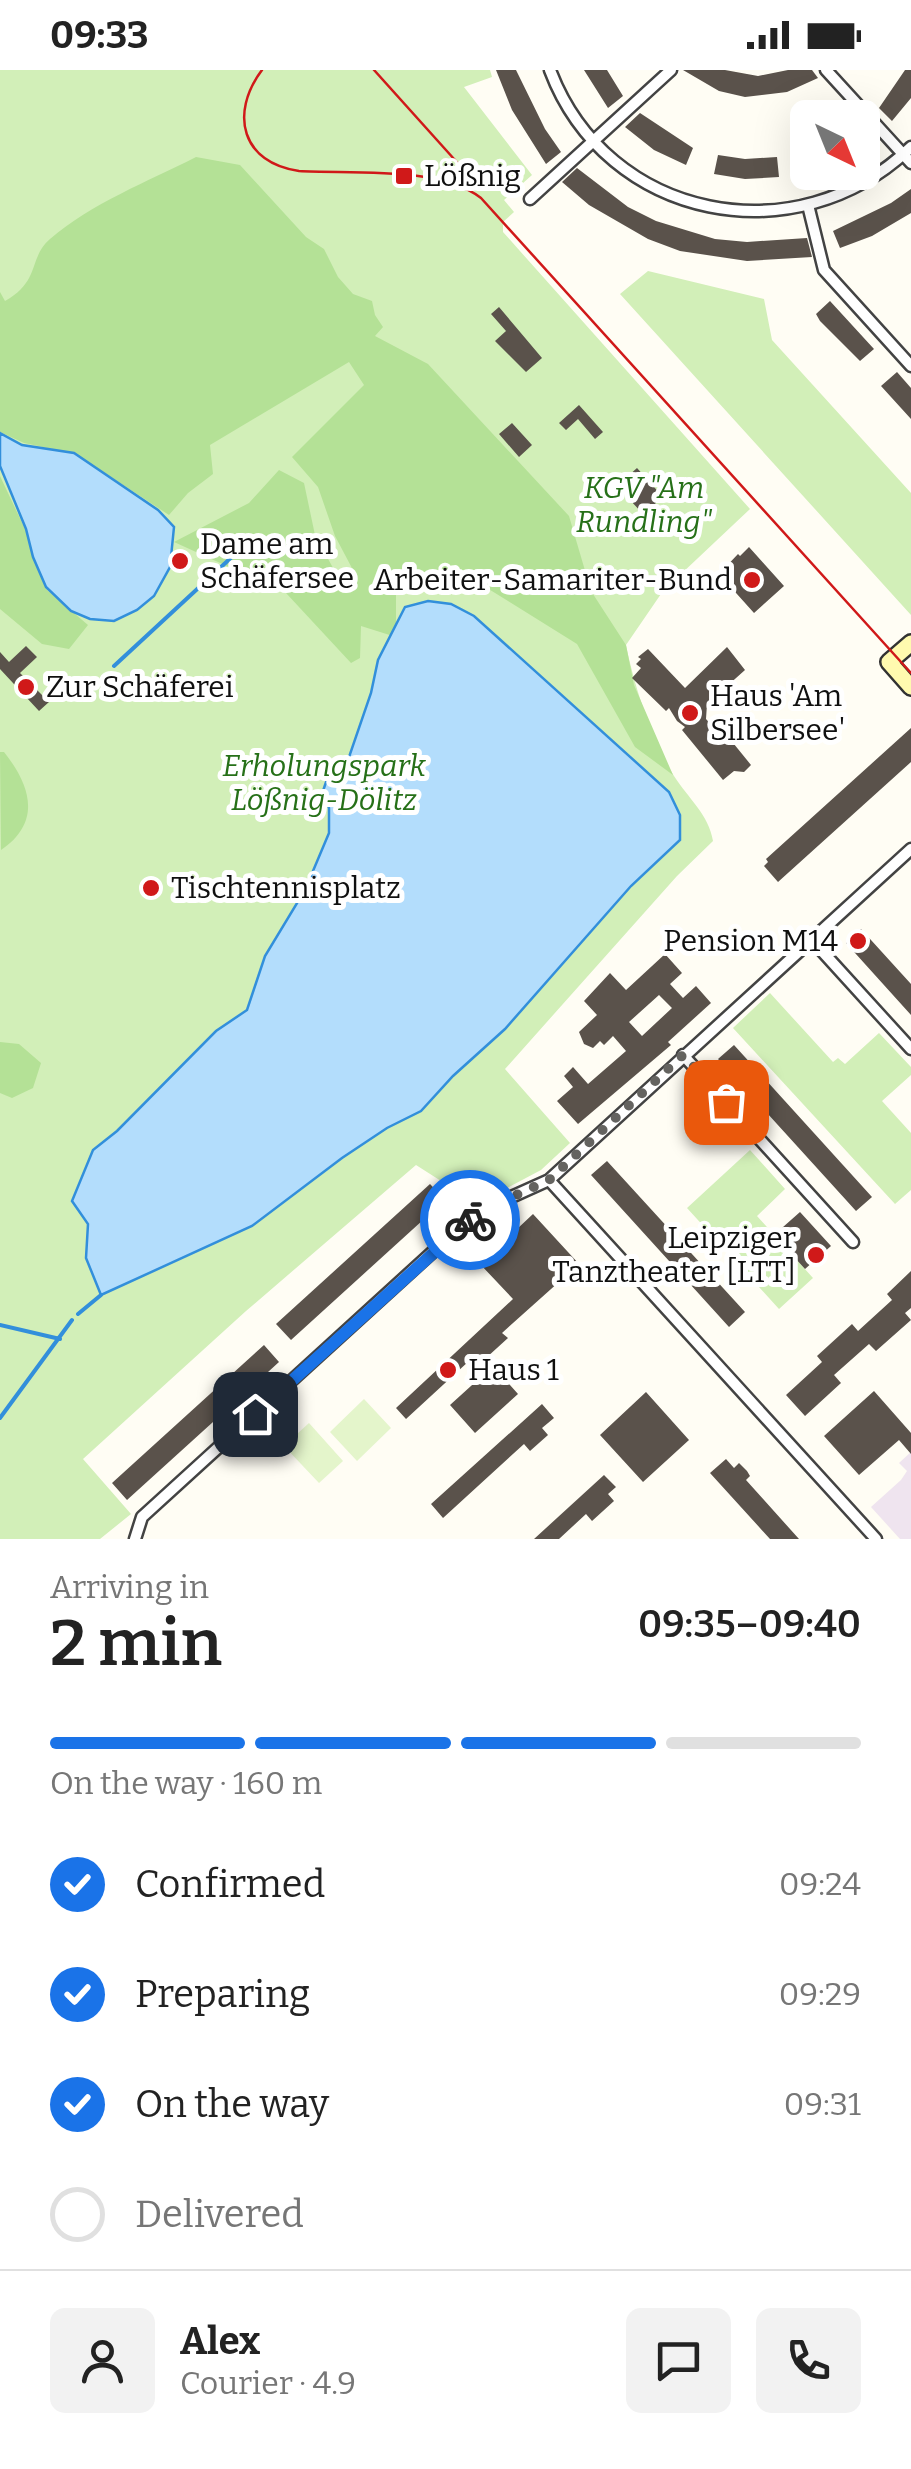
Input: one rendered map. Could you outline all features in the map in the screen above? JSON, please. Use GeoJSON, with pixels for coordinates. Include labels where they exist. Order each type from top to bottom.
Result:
{"type":"FeatureCollection","features":[{"type":"Feature","properties":{"kind":"main road"},"geometry":{"type":"LineString","coordinates":[[910,645],[888,662],[911,687]]}},
{"type":"Feature","properties":{"kind":"street"},"geometry":{"type":"LineString","coordinates":[[550,70],[566,105],[594,142],[643,182],[706,206],[748,212],[808,206],[861,185],[908,155],[826,70]]}},
{"type":"Feature","properties":{"kind":"street"},"geometry":{"type":"LineString","coordinates":[[530,199],[671,70]]}},
{"type":"Feature","properties":{"kind":"street"},"geometry":{"type":"LineString","coordinates":[[808,206],[824,270],[911,366]]}},
{"type":"Feature","properties":{"kind":"street"},"geometry":{"type":"LineString","coordinates":[[135,1539],[142,1517],[459,1228],[488,1208],[549,1180],[911,849]]}},
{"type":"Feature","properties":{"kind":"street"},"geometry":{"type":"LineString","coordinates":[[812,938],[911,1048]]}},
{"type":"Feature","properties":{"kind":"street"},"geometry":{"type":"LineString","coordinates":[[683,1055],[853,1242]]}},
{"type":"Feature","properties":{"kind":"street"},"geometry":{"type":"LineString","coordinates":[[549,1180],[876,1539]]}},
{"type":"Feature","properties":{"kind":"shaded area"},"geometry":{"type":"Polygon","coordinates":[[[911,1452],[911,1539],[900,1539],[871,1507],[901,1480],[907,1471],[899,1463],[911,1452]]]}},
{"type":"Feature","properties":{"kind":"green space","name":"Erholungspark Lößnig-Dölitz"},"geometry":{"type":"Polygon","coordinates":[[[0,70],[490,70],[492,77],[464,87],[532,175],[504,200],[514,212],[503,222],[503,232],[750,509],[663,591],[626,645],[658,746],[703,815],[713,841],[677,876],[505,1069],[570,1143],[541,1170],[477,1204],[416,1165],[246,1311],[83,1459],[131,1514],[100,1539],[0,1539],[0,70]]]}},
{"type":"Feature","properties":{"kind":"green space"},"geometry":{"type":"Polygon","coordinates":[[[196,157],[240,165],[306,237],[324,249],[338,277],[353,294],[372,301],[383,327],[375,336],[428,364],[569,516],[591,591],[626,645],[634,685],[673,775],[635,747],[577,644],[487,588],[421,579],[396,582],[396,637],[361,626],[360,658],[351,663],[286,593],[174,542],[249,503],[279,470],[304,483],[315,535],[338,577],[353,570],[335,536],[318,487],[292,457],[364,385],[349,362],[210,445],[213,474],[188,493],[169,515],[76,454],[24,443],[0,432],[0,292],[5,301],[24,286],[43,246],[66,226],[196,157]]]}},
{"type":"Feature","properties":{"kind":"green space"},"geometry":{"type":"Polygon","coordinates":[[[648,271],[764,299],[772,340],[911,493],[911,615],[620,294],[648,271]]]}},
{"type":"Feature","properties":{"kind":"green space"},"geometry":{"type":"Polygon","coordinates":[[[0,476],[47,590],[88,625],[69,649],[42,644],[0,609],[0,476]]]}},
{"type":"Feature","properties":{"kind":"green space"},"geometry":{"type":"Polygon","coordinates":[[[0,752],[4,752],[21,778],[28,803],[23,828],[1,850],[0,752]]]}},
{"type":"Feature","properties":{"kind":"green space"},"geometry":{"type":"Polygon","coordinates":[[[770,993],[833,1062],[838,1058],[845,1064],[879,1033],[911,1067],[911,1075],[882,1101],[911,1133],[911,1190],[895,1204],[733,1028],[770,993]]]}},
{"type":"Feature","properties":{"kind":"green space"},"geometry":{"type":"Polygon","coordinates":[[[0,1042],[19,1044],[41,1063],[33,1088],[12,1098],[0,1093],[0,1042]]]}},
{"type":"Feature","properties":{"kind":"green space"},"geometry":{"type":"Polygon","coordinates":[[[750,1150],[785,1189],[757,1216],[813,1278],[779,1309],[687,1208],[750,1150]]]}},
{"type":"Feature","properties":{"kind":"green space"},"geometry":{"type":"Polygon","coordinates":[[[364,1399],[391,1428],[357,1461],[330,1432],[364,1399]]]}},
{"type":"Feature","properties":{"kind":"green space"},"geometry":{"type":"Polygon","coordinates":[[[309,1423],[343,1461],[319,1483],[284,1446],[309,1423]]]}},
{"type":"Feature","properties":{"kind":"water"},"geometry":{"type":"Polygon","coordinates":[[[0,433],[22,445],[74,453],[158,510],[174,527],[170,567],[154,596],[114,621],[90,619],[71,611],[46,587],[0,466],[0,433]]]}},
{"type":"Feature","properties":{"kind":"water"},"geometry":{"type":"Polygon","coordinates":[[[428,601],[451,604],[474,616],[669,792],[680,815],[680,840],[631,886],[505,1029],[421,1111],[342,1158],[252,1226],[101,1295],[86,1258],[88,1224],[72,1201],[93,1150],[117,1131],[216,1031],[247,1010],[265,956],[305,890],[329,833],[329,808],[323,791],[329,773],[347,763],[378,660],[405,607],[428,601]]]}},
{"type":"Feature","properties":{"kind":"building"},"geometry":{"type":"Polygon","coordinates":[[[496,70],[516,70],[561,152],[546,164],[512,110],[496,70]]]}},
{"type":"Feature","properties":{"kind":"building"},"geometry":{"type":"Polygon","coordinates":[[[584,70],[607,70],[623,96],[608,108],[584,70]]]}},
{"type":"Feature","properties":{"kind":"building"},"geometry":{"type":"Polygon","coordinates":[[[683,70],[725,70],[758,76],[812,70],[818,78],[787,92],[745,97],[719,91],[683,70]]]}},
{"type":"Feature","properties":{"kind":"building"},"geometry":{"type":"Polygon","coordinates":[[[905,70],[911,70],[911,98],[892,121],[880,107],[905,70]]]}},
{"type":"Feature","properties":{"kind":"building"},"geometry":{"type":"Polygon","coordinates":[[[640,113],[693,148],[686,165],[654,150],[625,127],[640,113]]]}},
{"type":"Feature","properties":{"kind":"building"},"geometry":{"type":"Polygon","coordinates":[[[718,155],[745,159],[777,157],[779,177],[745,179],[714,174],[718,155]]]}},
{"type":"Feature","properties":{"kind":"building"},"geometry":{"type":"Polygon","coordinates":[[[577,168],[628,207],[656,221],[715,239],[747,242],[807,238],[812,257],[747,261],[680,251],[648,239],[589,205],[562,182],[577,168]]]}},
{"type":"Feature","properties":{"kind":"building"},"geometry":{"type":"Polygon","coordinates":[[[911,189],[911,213],[872,236],[840,248],[833,231],[911,189]]]}},
{"type":"Feature","properties":{"kind":"building"},"geometry":{"type":"Polygon","coordinates":[[[830,301],[874,349],[860,361],[816,314],[830,301]]]}},
{"type":"Feature","properties":{"kind":"building"},"geometry":{"type":"Polygon","coordinates":[[[499,307],[542,358],[526,372],[495,341],[506,331],[491,314],[499,307]]]}},
{"type":"Feature","properties":{"kind":"building"},"geometry":{"type":"Polygon","coordinates":[[[897,372],[911,388],[911,419],[881,386],[897,372]]]}},
{"type":"Feature","properties":{"kind":"building"},"geometry":{"type":"Polygon","coordinates":[[[579,405],[603,432],[595,439],[578,419],[566,430],[559,423],[579,405]]]}},
{"type":"Feature","properties":{"kind":"building"},"geometry":{"type":"Polygon","coordinates":[[[512,423],[532,445],[519,457],[499,434],[512,423]]]}},
{"type":"Feature","properties":{"kind":"building"},"geometry":{"type":"Polygon","coordinates":[[[637,468],[663,497],[643,514],[617,486],[637,468]]]}},
{"type":"Feature","properties":{"kind":"building","name":"Arbeiter-Samariter-Bund"},"geometry":{"type":"Polygon","coordinates":[[[749,547],[784,586],[754,613],[719,574],[749,547]]]}},
{"type":"Feature","properties":{"kind":"building","name":"Zur Schäferei"},"geometry":{"type":"Polygon","coordinates":[[[26,646],[37,657],[20,673],[49,702],[39,711],[0,669],[0,652],[9,662],[26,646]]]}},
{"type":"Feature","properties":{"kind":"building","name":"Haus 'Am Silbersee'"},"geometry":{"type":"Polygon","coordinates":[[[727,647],[745,670],[707,704],[706,719],[722,737],[725,733],[751,765],[723,780],[669,708],[666,711],[632,678],[641,668],[636,664],[641,659],[638,657],[648,649],[685,688],[727,647]]]}},
{"type":"Feature","properties":{"kind":"building"},"geometry":{"type":"Polygon","coordinates":[[[911,728],[911,762],[778,882],[764,866],[766,859],[911,728]]]}},
{"type":"Feature","properties":{"kind":"building"},"geometry":{"type":"Polygon","coordinates":[[[861,929],[911,984],[911,1015],[846,943],[861,929]]]}},
{"type":"Feature","properties":{"kind":"building"},"geometry":{"type":"Polygon","coordinates":[[[665,954],[682,973],[670,984],[683,998],[696,986],[711,1003],[668,1042],[671,1045],[578,1124],[557,1101],[573,1087],[564,1076],[573,1067],[588,1084],[626,1051],[613,1036],[604,1045],[600,1041],[593,1048],[584,1044],[579,1032],[597,1015],[584,1001],[610,973],[626,990],[665,954]],[[659,995],[629,1022],[642,1036],[672,1008],[659,995]]]}},
{"type":"Feature","properties":{"kind":"building"},"geometry":{"type":"Polygon","coordinates":[[[734,1045],[872,1197],[856,1211],[718,1059],[734,1045]]]}},
{"type":"Feature","properties":{"kind":"building"},"geometry":{"type":"Polygon","coordinates":[[[607,1161],[745,1312],[729,1327],[591,1175],[607,1161]]]}},
{"type":"Feature","properties":{"kind":"building"},"geometry":{"type":"Polygon","coordinates":[[[430,1184],[445,1200],[291,1340],[276,1324],[430,1184]]]}},
{"type":"Feature","properties":{"kind":"building"},"geometry":{"type":"Polygon","coordinates":[[[800,1212],[831,1246],[805,1269],[774,1235],[800,1212]]]}},
{"type":"Feature","properties":{"kind":"building"},"geometry":{"type":"Polygon","coordinates":[[[533,1214],[579,1264],[502,1333],[508,1338],[486,1358],[518,1394],[475,1433],[450,1405],[482,1376],[469,1361],[406,1419],[396,1408],[513,1299],[480,1264],[533,1214]]]}},
{"type":"Feature","properties":{"kind":"building"},"geometry":{"type":"Polygon","coordinates":[[[911,1271],[911,1308],[905,1313],[911,1320],[876,1351],[869,1344],[834,1375],[841,1383],[805,1416],[786,1395],[822,1362],[817,1356],[852,1324],[858,1331],[892,1300],[887,1294],[911,1271]]]}},
{"type":"Feature","properties":{"kind":"building"},"geometry":{"type":"Polygon","coordinates":[[[264,1345],[279,1362],[127,1500],[112,1483],[264,1345]]]}},
{"type":"Feature","properties":{"kind":"building"},"geometry":{"type":"Polygon","coordinates":[[[874,1391],[911,1433],[911,1454],[899,1440],[859,1475],[824,1436],[874,1391]]]}},
{"type":"Feature","properties":{"kind":"building"},"geometry":{"type":"Polygon","coordinates":[[[646,1392],[689,1440],[643,1482],[600,1435],[646,1392]]]}},
{"type":"Feature","properties":{"kind":"building"},"geometry":{"type":"Polygon","coordinates":[[[542,1404],[554,1418],[542,1428],[548,1435],[530,1451],[524,1444],[443,1518],[431,1504],[542,1404]]]}},
{"type":"Feature","properties":{"kind":"building"},"geometry":{"type":"Polygon","coordinates":[[[726,1459],[734,1468],[739,1463],[747,1471],[750,1476],[746,1480],[799,1539],[770,1539],[710,1473],[726,1459]]]}},
{"type":"Feature","properties":{"kind":"building"},"geometry":{"type":"Polygon","coordinates":[[[604,1475],[616,1487],[608,1494],[614,1501],[592,1521],[586,1514],[559,1539],[534,1539],[604,1475]]]}},
{"type":"Feature","properties":{"kind":"waterway"},"geometry":{"type":"LineString","coordinates":[[114,666],[234,555]]}},
{"type":"Feature","properties":{"kind":"waterway"},"geometry":{"type":"LineString","coordinates":[[78,1314],[101,1295]]}},
{"type":"Feature","properties":{"kind":"waterway"},"geometry":{"type":"LineString","coordinates":[[0,1418],[72,1320]]}},
{"type":"Feature","properties":{"kind":"waterway"},"geometry":{"type":"LineString","coordinates":[[0,1325],[60,1339]]}},
{"type":"Feature","properties":{"kind":"tram line"},"geometry":{"type":"LineString","coordinates":[[262,70],[246,103],[244,119],[247,134],[265,158],[299,171],[419,176],[464,188],[481,198],[911,673]]}},
{"type":"Feature","properties":{"kind":"tram line"},"geometry":{"type":"LineString","coordinates":[[374,70],[481,189]]}},
{"type":"Feature","properties":{"kind":"way so far"},"geometry":{"type":"LineString","coordinates":[[470,1220],[549,1180],[683,1055],[726,1102]]}},
{"type":"Feature","properties":{"kind":"place","name":"Lößnig"},"geometry":{"type":"Point","coordinates":[404,176]}},
{"type":"Feature","properties":{"kind":"place","name":"Dame am Schäfersee"},"geometry":{"type":"Point","coordinates":[180,561]}},
{"type":"Feature","properties":{"kind":"place","name":"Arbeiter-Samariter-Bund"},"geometry":{"type":"Point","coordinates":[752,580]}},
{"type":"Feature","properties":{"kind":"place","name":"Zur Schäferei"},"geometry":{"type":"Point","coordinates":[26,687]}},
{"type":"Feature","properties":{"kind":"place","name":"Haus 'Am Silbersee'"},"geometry":{"type":"Point","coordinates":[690,713]}},
{"type":"Feature","properties":{"kind":"place","name":"Tischtennisplatz"},"geometry":{"type":"Point","coordinates":[151,888]}},
{"type":"Feature","properties":{"kind":"place","name":"Pension M14"},"geometry":{"type":"Point","coordinates":[858,941]}},
{"type":"Feature","properties":{"kind":"place","name":"Leipziger Tanztheater [LTT]"},"geometry":{"type":"Point","coordinates":[816,1255]}},
{"type":"Feature","properties":{"kind":"place","name":"Haus 1"},"geometry":{"type":"Point","coordinates":[448,1370]}},
{"type":"Feature","properties":{"kind":"route"},"geometry":{"type":"LineString","coordinates":[[255,1414],[470,1220]]}},
{"type":"Feature","properties":{"kind":"park label","name":"KGV \"Am Rundling\""},"geometry":{"type":"Point","coordinates":[644,505]}}]}
